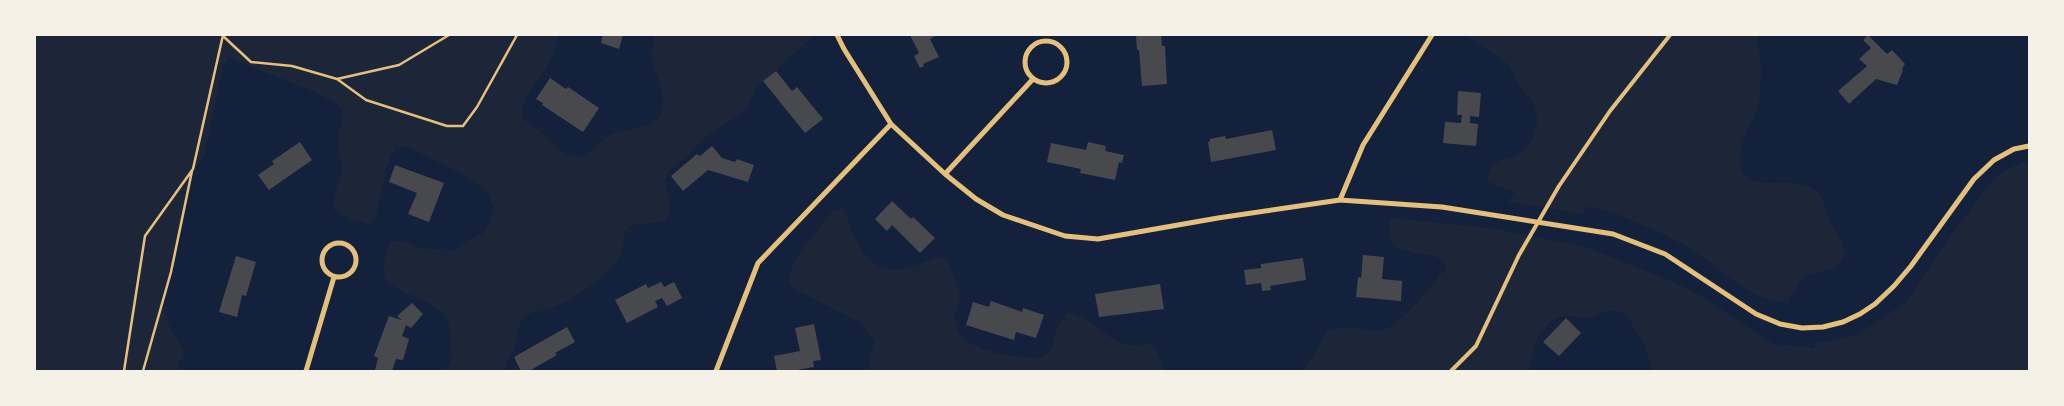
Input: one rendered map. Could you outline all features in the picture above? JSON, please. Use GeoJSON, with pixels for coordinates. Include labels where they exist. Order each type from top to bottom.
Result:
{"type":"FeatureCollection","features":[{"type":"Feature","properties":{"kind":"street"},"geometry":{"type":"LineString","coordinates":[[837,35],[844,50],[891,124],[945,174],[976,199],[1002,215],[1065,236],[1098,239],[1218,218],[1340,200],[1442,207],[1613,234],[1665,254],[1756,314],[1780,324],[1802,328],[1823,327],[1843,322],[1875,304],[1911,266],[1974,179],[1994,160],[2014,150],[2029,146]]}},
{"type":"Feature","properties":{"kind":"street"},"geometry":{"type":"LineString","coordinates":[[1340,200],[1363,145],[1432,35]]}},
{"type":"Feature","properties":{"kind":"street"},"geometry":{"type":"LineString","coordinates":[[1049,40],[1061,46],[1068,59],[1064,74],[1052,82],[1045,83],[1033,79],[1027,72],[1024,59],[1030,47],[1036,42],[1049,40]]}},
{"type":"Feature","properties":{"kind":"street"},"geometry":{"type":"LineString","coordinates":[[945,174],[1033,79]]}},
{"type":"Feature","properties":{"kind":"street"},"geometry":{"type":"LineString","coordinates":[[716,371],[758,263],[891,124]]}},
{"type":"Feature","properties":{"kind":"street"},"geometry":{"type":"LineString","coordinates":[[339,243],[344,244],[355,254],[355,265],[349,274],[344,277],[334,276],[329,274],[323,266],[323,255],[329,247],[339,243]]}},
{"type":"Feature","properties":{"kind":"street"},"geometry":{"type":"LineString","coordinates":[[306,371],[334,276]]}},
{"type":"Feature","properties":{"kind":"lane"},"geometry":{"type":"LineString","coordinates":[[1451,371],[1476,346],[1519,255],[1559,186],[1605,119],[1670,35]]}},
{"type":"Feature","properties":{"kind":"path"},"geometry":{"type":"LineString","coordinates":[[337,79],[399,65],[450,35]]}},
{"type":"Feature","properties":{"kind":"path"},"geometry":{"type":"LineString","coordinates":[[224,36],[251,62],[292,66],[337,79],[366,100],[447,126],[463,126],[477,107],[517,35]]}},
{"type":"Feature","properties":{"kind":"path"},"geometry":{"type":"LineString","coordinates":[[143,371],[171,272],[192,169],[224,36]]}},
{"type":"Feature","properties":{"kind":"path"},"geometry":{"type":"LineString","coordinates":[[124,371],[145,236],[192,169]]}},
{"type":"Feature","properties":{"kind":"shaded area"},"geometry":{"type":"Polygon","coordinates":[[[35,35],[559,35],[554,54],[545,71],[525,99],[523,119],[563,152],[578,157],[589,153],[608,136],[651,123],[661,114],[663,106],[662,92],[652,60],[655,35],[812,35],[757,87],[747,107],[740,114],[709,134],[669,171],[665,181],[671,212],[664,221],[633,225],[625,231],[623,248],[617,260],[595,282],[570,300],[531,313],[524,318],[519,328],[515,347],[506,363],[504,371],[445,371],[452,356],[449,323],[445,315],[429,303],[401,291],[386,280],[384,270],[385,255],[391,241],[402,241],[422,248],[455,251],[472,238],[482,234],[488,226],[494,207],[485,189],[460,173],[406,146],[396,147],[387,165],[376,217],[369,225],[350,220],[333,209],[341,174],[338,140],[343,109],[313,91],[229,58],[223,67],[205,153],[192,173],[163,301],[167,321],[184,351],[177,371],[35,371],[35,35]]]}},
{"type":"Feature","properties":{"kind":"shaded area"},"geometry":{"type":"Polygon","coordinates":[[[1467,35],[1759,35],[1758,46],[1761,65],[1759,99],[1757,110],[1741,148],[1740,163],[1742,171],[1748,178],[1757,182],[1791,183],[1813,189],[1821,197],[1830,223],[1842,242],[1844,247],[1843,259],[1835,267],[1806,275],[1788,301],[1775,300],[1751,292],[1689,248],[1661,233],[1611,212],[1587,207],[1582,214],[1508,202],[1515,191],[1496,186],[1487,181],[1488,174],[1496,162],[1515,155],[1527,146],[1535,133],[1536,110],[1531,100],[1518,85],[1507,64],[1467,35]]]}},
{"type":"Feature","properties":{"kind":"shaded area"},"geometry":{"type":"Polygon","coordinates":[[[2029,160],[2029,371],[1652,371],[1645,347],[1629,319],[1621,312],[1609,311],[1589,318],[1558,317],[1549,323],[1537,338],[1528,371],[1304,371],[1327,331],[1338,328],[1360,328],[1380,331],[1388,328],[1416,304],[1446,268],[1442,260],[1436,256],[1394,247],[1390,238],[1389,222],[1393,218],[1498,229],[1586,247],[1678,284],[1701,296],[1773,344],[1815,348],[1814,344],[1857,335],[1905,303],[1939,252],[1993,179],[2012,167],[2029,160]]]}},
{"type":"Feature","properties":{"kind":"shaded area"},"geometry":{"type":"Polygon","coordinates":[[[842,209],[860,246],[869,258],[880,267],[889,269],[905,268],[936,258],[948,260],[956,282],[959,299],[955,319],[958,331],[966,340],[977,346],[1004,354],[1042,358],[1052,348],[1057,329],[1067,313],[1084,319],[1122,343],[1135,345],[1150,343],[1157,350],[1164,371],[870,371],[869,363],[874,343],[863,324],[797,290],[789,283],[790,272],[800,252],[832,212],[842,209]]]}},
{"type":"Feature","properties":{"kind":"building"},"geometry":{"type":"Polygon","coordinates":[[[603,35],[623,35],[619,49],[601,43],[603,35]]]}},
{"type":"Feature","properties":{"kind":"building"},"geometry":{"type":"Polygon","coordinates":[[[910,35],[937,35],[930,39],[939,57],[923,64],[924,66],[920,68],[914,56],[919,53],[910,35]]]}},
{"type":"Feature","properties":{"kind":"building"},"geometry":{"type":"Polygon","coordinates":[[[1136,35],[1161,35],[1162,46],[1165,46],[1167,84],[1142,86],[1136,35]]]}},
{"type":"Feature","properties":{"kind":"building"},"geometry":{"type":"Polygon","coordinates":[[[1868,35],[1887,54],[1892,50],[1905,64],[1897,85],[1876,79],[1849,104],[1838,91],[1867,66],[1859,59],[1871,48],[1863,40],[1868,35]]]}},
{"type":"Feature","properties":{"kind":"building"},"geometry":{"type":"Polygon","coordinates":[[[776,71],[792,91],[797,87],[823,119],[805,133],[763,81],[776,71]]]}},
{"type":"Feature","properties":{"kind":"building"},"geometry":{"type":"Polygon","coordinates":[[[550,78],[566,89],[568,87],[599,108],[583,132],[536,99],[550,78]]]}},
{"type":"Feature","properties":{"kind":"building"},"geometry":{"type":"Polygon","coordinates":[[[1458,91],[1481,93],[1479,117],[1470,116],[1470,123],[1478,124],[1476,146],[1443,143],[1445,122],[1461,123],[1462,115],[1457,115],[1458,91]]]}},
{"type":"Feature","properties":{"kind":"building"},"geometry":{"type":"Polygon","coordinates":[[[1272,130],[1276,150],[1211,162],[1208,142],[1210,139],[1225,136],[1226,139],[1272,130]]]}},
{"type":"Feature","properties":{"kind":"building"},"geometry":{"type":"Polygon","coordinates":[[[300,142],[312,160],[269,190],[258,175],[274,164],[272,161],[300,142]]]}},
{"type":"Feature","properties":{"kind":"building"},"geometry":{"type":"Polygon","coordinates":[[[1088,142],[1106,146],[1105,151],[1124,155],[1122,163],[1119,162],[1115,180],[1080,173],[1081,169],[1047,162],[1051,143],[1086,150],[1088,142]]]}},
{"type":"Feature","properties":{"kind":"building"},"geometry":{"type":"Polygon","coordinates":[[[712,146],[722,158],[735,162],[737,159],[754,165],[748,182],[708,170],[683,191],[671,176],[697,154],[700,156],[712,146]]]}},
{"type":"Feature","properties":{"kind":"building"},"geometry":{"type":"Polygon","coordinates":[[[395,165],[444,183],[429,222],[408,214],[417,193],[389,182],[395,165]]]}},
{"type":"Feature","properties":{"kind":"building"},"geometry":{"type":"Polygon","coordinates":[[[892,201],[911,219],[913,217],[935,238],[920,253],[892,225],[887,231],[875,219],[892,201]]]}},
{"type":"Feature","properties":{"kind":"building"},"geometry":{"type":"Polygon","coordinates":[[[1363,255],[1384,257],[1382,279],[1402,281],[1401,301],[1356,297],[1358,277],[1361,278],[1363,255]]]}},
{"type":"Feature","properties":{"kind":"building"},"geometry":{"type":"Polygon","coordinates":[[[236,256],[256,262],[246,296],[242,295],[237,317],[219,312],[236,256]]]}},
{"type":"Feature","properties":{"kind":"building"},"geometry":{"type":"Polygon","coordinates":[[[1303,258],[1306,280],[1270,286],[1271,290],[1262,291],[1261,283],[1246,285],[1244,270],[1261,268],[1261,264],[1303,258]]]}},
{"type":"Feature","properties":{"kind":"building"},"geometry":{"type":"Polygon","coordinates":[[[661,282],[664,287],[674,282],[682,298],[667,306],[662,298],[655,301],[658,307],[627,323],[615,300],[646,284],[648,288],[661,282]]]}},
{"type":"Feature","properties":{"kind":"building"},"geometry":{"type":"Polygon","coordinates":[[[1160,284],[1164,309],[1099,317],[1095,294],[1160,284]]]}},
{"type":"Feature","properties":{"kind":"building"},"geometry":{"type":"Polygon","coordinates":[[[991,301],[1022,312],[1023,308],[1044,315],[1036,338],[1016,332],[1014,340],[966,325],[973,302],[989,307],[991,301]]]}},
{"type":"Feature","properties":{"kind":"building"},"geometry":{"type":"Polygon","coordinates":[[[412,303],[423,314],[411,328],[406,325],[402,336],[409,339],[403,360],[396,359],[392,371],[375,370],[378,358],[374,356],[389,316],[402,320],[397,316],[412,303]]]}},
{"type":"Feature","properties":{"kind":"building"},"geometry":{"type":"Polygon","coordinates":[[[1566,318],[1581,333],[1559,356],[1543,342],[1566,318]]]}},
{"type":"Feature","properties":{"kind":"building"},"geometry":{"type":"Polygon","coordinates":[[[814,324],[821,360],[813,361],[814,367],[791,371],[777,371],[774,356],[800,351],[795,328],[814,324]]]}},
{"type":"Feature","properties":{"kind":"building"},"geometry":{"type":"Polygon","coordinates":[[[567,327],[575,342],[529,371],[521,371],[514,357],[567,327]]]}}]}
